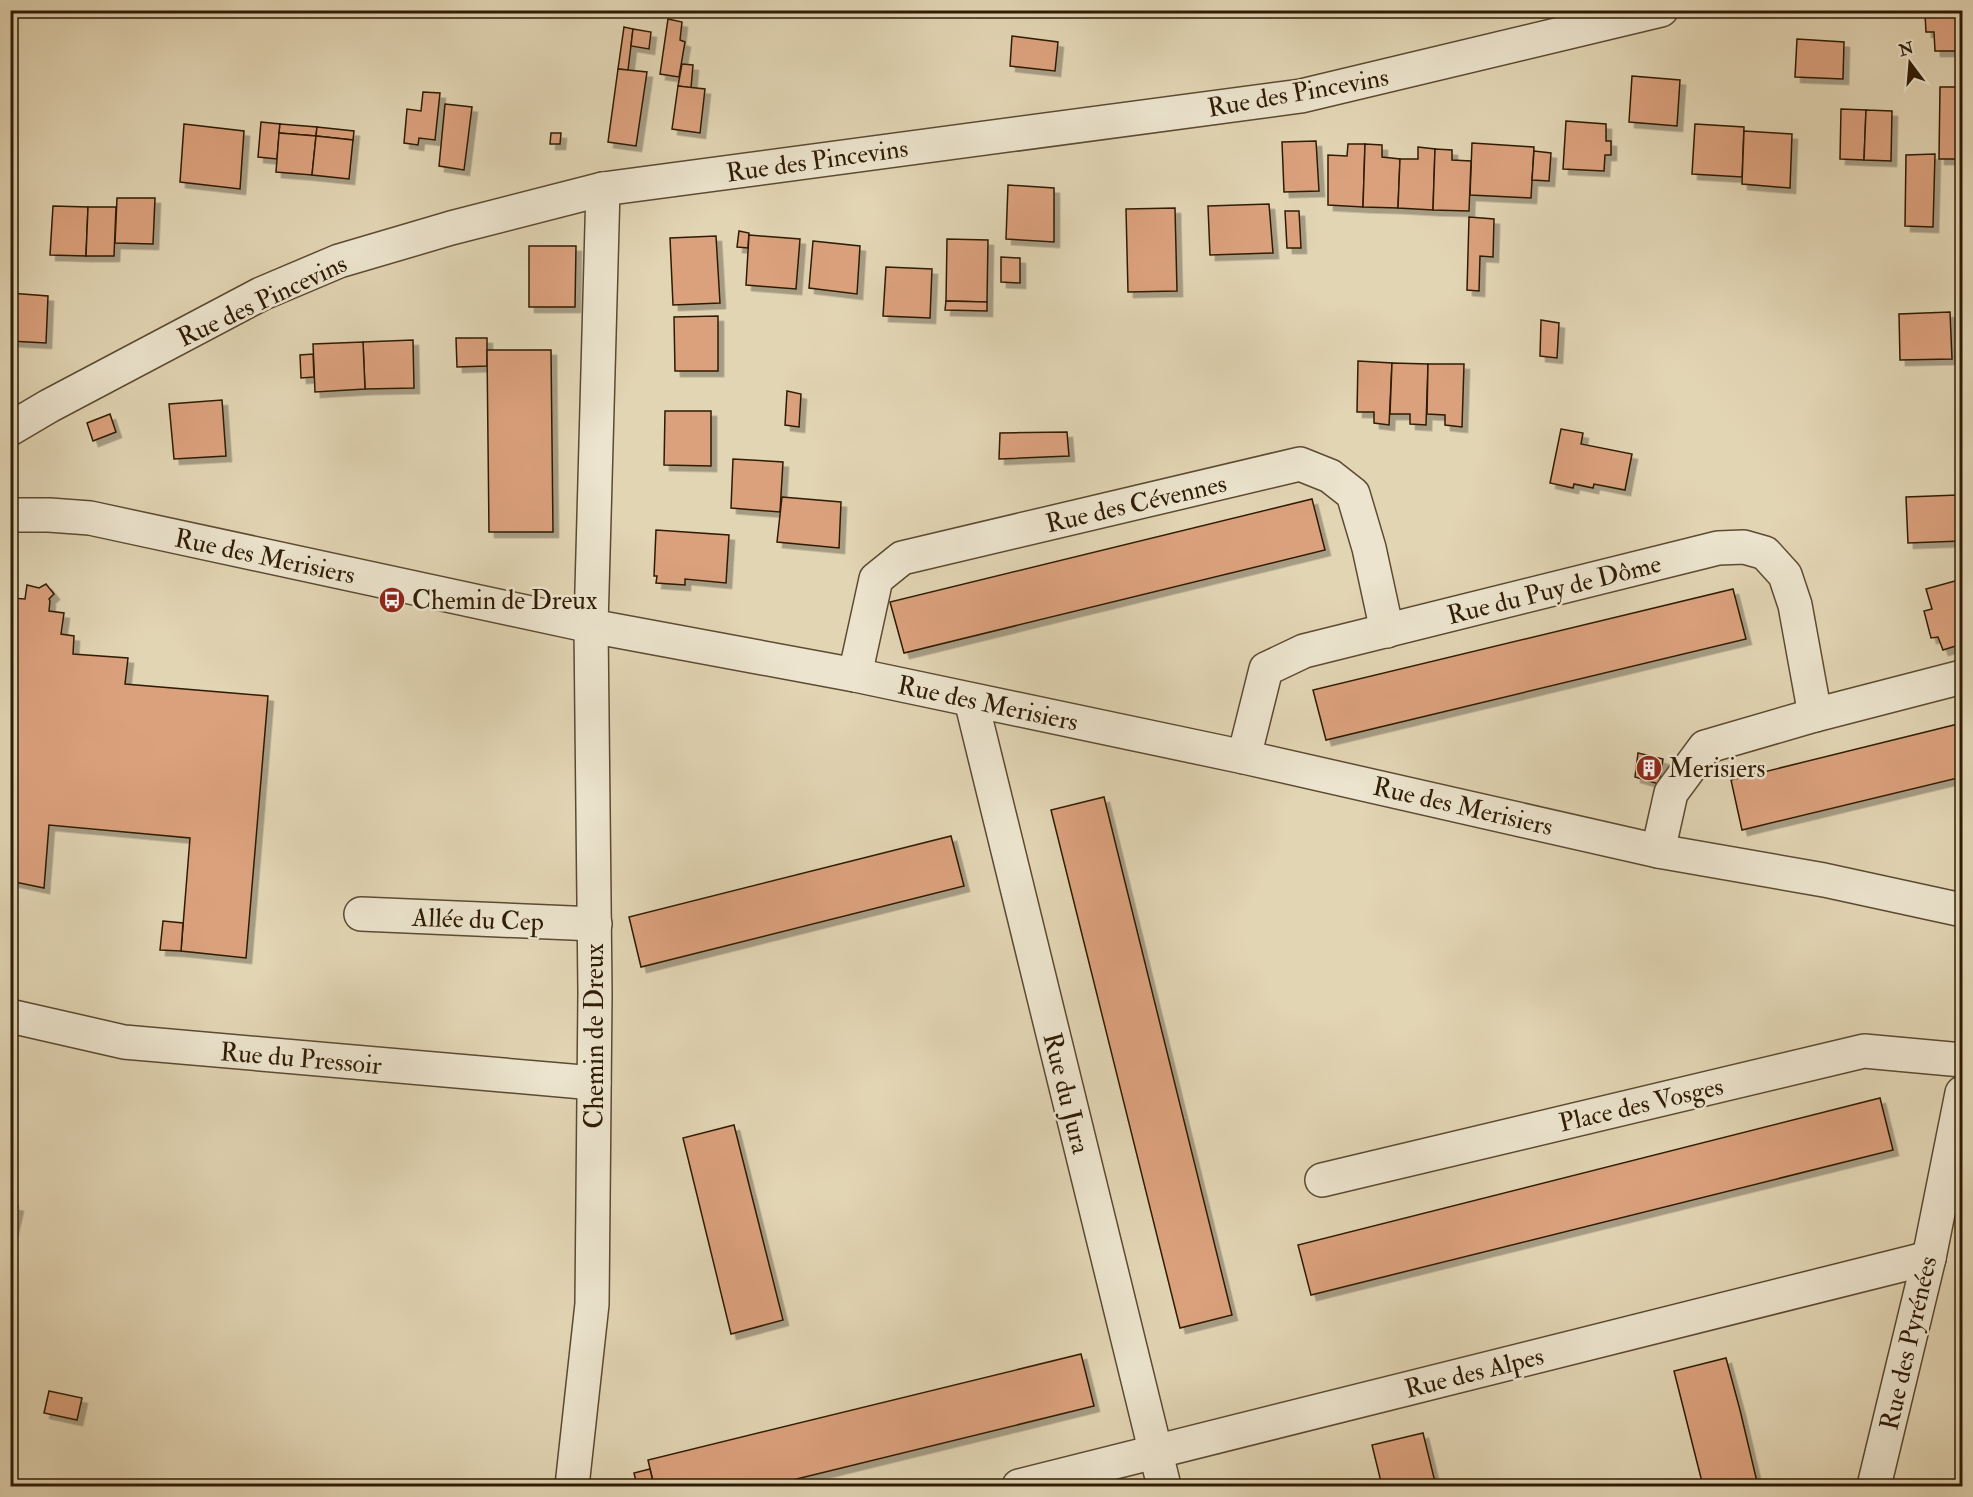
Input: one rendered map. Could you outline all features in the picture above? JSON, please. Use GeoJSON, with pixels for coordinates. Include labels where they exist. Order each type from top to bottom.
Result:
{"type":"FeatureCollection","features":[{"type":"Feature","properties":{"kind":"street","name":"Rue des Pincevins"},"geometry":{"type":"LineString","coordinates":[[10,429],[261,294],[339,261],[451,228],[603,189],[1302,96],[1661,10]]}},
{"type":"Feature","properties":{"kind":"street","name":"Chemin de Dreux"},"geometry":{"type":"LineString","coordinates":[[572,1486],[592,1304],[596,993],[591,626],[603,189]]}},
{"type":"Feature","properties":{"kind":"street","name":"Rue des Cévennes"},"geometry":{"type":"LineString","coordinates":[[855,675],[876,579],[902,558],[1300,464],[1329,476],[1353,494],[1369,548],[1387,631]]}},
{"type":"Feature","properties":{"kind":"street","name":"Rue des Merisiers"},"geometry":{"type":"LineString","coordinates":[[10,515],[90,518],[591,626],[855,675],[1244,757],[1658,851],[1824,880],[1962,910]]}},
{"type":"Feature","properties":{"kind":"street","name":"Rue du Puy de Dôme"},"geometry":{"type":"LineString","coordinates":[[1244,757],[1266,669],[1304,651],[1718,548],[1744,547],[1765,553],[1785,575],[1795,605],[1815,715]]}},
{"type":"Feature","properties":{"kind":"street"},"geometry":{"type":"LineString","coordinates":[[1658,851],[1671,793],[1705,747],[1815,715],[1962,678]]}},
{"type":"Feature","properties":{"kind":"street","name":"Rue du Jura"},"geometry":{"type":"LineString","coordinates":[[971,700],[1164,1486]]}},
{"type":"Feature","properties":{"kind":"street","name":"Allée du Cep"},"geometry":{"type":"LineString","coordinates":[[361,914],[594,924]]}},
{"type":"Feature","properties":{"kind":"street","name":"Rue du Pressoir"},"geometry":{"type":"LineString","coordinates":[[10,1016],[124,1042],[594,1083]]}},
{"type":"Feature","properties":{"kind":"street","name":"Place des Vosges"},"geometry":{"type":"LineString","coordinates":[[1322,1180],[1864,1051],[1962,1060]]}},
{"type":"Feature","properties":{"kind":"street","name":"Rue des Pyrénées"},"geometry":{"type":"LineString","coordinates":[[1874,1486],[1929,1258],[1953,1188],[1962,1093]]}},
{"type":"Feature","properties":{"kind":"street","name":"Rue des Alpes"},"geometry":{"type":"LineString","coordinates":[[1019,1486],[1929,1258]]}},
{"type":"Feature","properties":{"kind":"building"},"geometry":{"type":"Polygon","coordinates":[[[1935,10],[1957,10],[1957,51],[1935,51],[1934,32],[1926,32],[1925,14],[1935,14],[1935,10]]]}},
{"type":"Feature","properties":{"kind":"building"},"geometry":{"type":"Polygon","coordinates":[[[1957,10],[1962,10],[1962,51],[1957,51],[1957,10]]]}},
{"type":"Feature","properties":{"kind":"building"},"geometry":{"type":"Polygon","coordinates":[[[668,19],[682,22],[680,40],[685,42],[679,77],[660,74],[668,19]]]}},
{"type":"Feature","properties":{"kind":"building"},"geometry":{"type":"Polygon","coordinates":[[[624,27],[633,29],[628,70],[618,69],[624,27]]]}},
{"type":"Feature","properties":{"kind":"building"},"geometry":{"type":"Polygon","coordinates":[[[633,29],[651,32],[649,49],[631,46],[633,29]]]}},
{"type":"Feature","properties":{"kind":"building"},"geometry":{"type":"Polygon","coordinates":[[[1012,36],[1058,42],[1055,71],[1010,66],[1012,36]]]}},
{"type":"Feature","properties":{"kind":"building"},"geometry":{"type":"Polygon","coordinates":[[[1797,39],[1844,42],[1843,79],[1795,77],[1797,39]]]}},
{"type":"Feature","properties":{"kind":"building"},"geometry":{"type":"Polygon","coordinates":[[[682,64],[693,65],[691,88],[678,86],[682,64]]]}},
{"type":"Feature","properties":{"kind":"building"},"geometry":{"type":"Polygon","coordinates":[[[618,69],[647,72],[636,146],[608,142],[618,69]]]}},
{"type":"Feature","properties":{"kind":"building"},"geometry":{"type":"Polygon","coordinates":[[[1632,76],[1680,80],[1677,126],[1629,122],[1632,76]]]}},
{"type":"Feature","properties":{"kind":"building"},"geometry":{"type":"Polygon","coordinates":[[[678,86],[705,89],[700,133],[672,129],[678,86]]]}},
{"type":"Feature","properties":{"kind":"building"},"geometry":{"type":"Polygon","coordinates":[[[1940,87],[1957,87],[1957,159],[1939,159],[1940,87]]]}},
{"type":"Feature","properties":{"kind":"building"},"geometry":{"type":"Polygon","coordinates":[[[1957,87],[1962,88],[1962,131],[1957,130],[1957,87]]]}},
{"type":"Feature","properties":{"kind":"building"},"geometry":{"type":"Polygon","coordinates":[[[423,92],[440,93],[435,140],[419,138],[418,145],[404,143],[407,109],[421,111],[423,92]]]}},
{"type":"Feature","properties":{"kind":"building"},"geometry":{"type":"Polygon","coordinates":[[[445,104],[472,107],[464,170],[439,166],[445,104]]]}},
{"type":"Feature","properties":{"kind":"building"},"geometry":{"type":"Polygon","coordinates":[[[1841,109],[1866,110],[1864,160],[1840,159],[1841,109]]]}},
{"type":"Feature","properties":{"kind":"building"},"geometry":{"type":"Polygon","coordinates":[[[1866,110],[1892,111],[1891,161],[1864,160],[1866,110]]]}},
{"type":"Feature","properties":{"kind":"building"},"geometry":{"type":"Polygon","coordinates":[[[1566,121],[1606,124],[1606,141],[1611,141],[1611,155],[1605,155],[1604,171],[1563,169],[1566,121]]]}},
{"type":"Feature","properties":{"kind":"building"},"geometry":{"type":"Polygon","coordinates":[[[261,122],[280,124],[277,159],[258,157],[261,122]]]}},
{"type":"Feature","properties":{"kind":"building"},"geometry":{"type":"Polygon","coordinates":[[[184,124],[244,131],[240,189],[180,182],[184,124]]]}},
{"type":"Feature","properties":{"kind":"building"},"geometry":{"type":"Polygon","coordinates":[[[280,124],[317,127],[316,136],[279,133],[280,124]]]}},
{"type":"Feature","properties":{"kind":"building"},"geometry":{"type":"Polygon","coordinates":[[[1695,124],[1744,127],[1742,177],[1692,174],[1695,124]]]}},
{"type":"Feature","properties":{"kind":"building"},"geometry":{"type":"Polygon","coordinates":[[[317,127],[354,131],[353,140],[316,136],[317,127]]]}},
{"type":"Feature","properties":{"kind":"building"},"geometry":{"type":"Polygon","coordinates":[[[1744,131],[1792,134],[1790,188],[1742,184],[1744,131]]]}},
{"type":"Feature","properties":{"kind":"building"},"geometry":{"type":"Polygon","coordinates":[[[279,133],[316,136],[312,175],[276,172],[279,133]]]}},
{"type":"Feature","properties":{"kind":"building"},"geometry":{"type":"Polygon","coordinates":[[[551,133],[561,133],[560,144],[550,144],[551,133]]]}},
{"type":"Feature","properties":{"kind":"building"},"geometry":{"type":"Polygon","coordinates":[[[316,136],[353,140],[349,179],[312,175],[316,136]]]}},
{"type":"Feature","properties":{"kind":"building"},"geometry":{"type":"Polygon","coordinates":[[[1316,141],[1319,191],[1284,192],[1282,142],[1316,141]]]}},
{"type":"Feature","properties":{"kind":"building"},"geometry":{"type":"Polygon","coordinates":[[[1472,143],[1534,147],[1531,198],[1470,195],[1472,143]]]}},
{"type":"Feature","properties":{"kind":"building"},"geometry":{"type":"Polygon","coordinates":[[[1348,144],[1365,144],[1363,207],[1328,205],[1328,155],[1347,156],[1348,144]]]}},
{"type":"Feature","properties":{"kind":"building"},"geometry":{"type":"Polygon","coordinates":[[[1365,144],[1382,145],[1382,157],[1400,159],[1398,208],[1363,207],[1365,144]]]}},
{"type":"Feature","properties":{"kind":"building"},"geometry":{"type":"Polygon","coordinates":[[[1418,147],[1435,149],[1433,210],[1398,208],[1400,159],[1418,159],[1418,147]]]}},
{"type":"Feature","properties":{"kind":"building"},"geometry":{"type":"Polygon","coordinates":[[[1435,149],[1452,150],[1452,160],[1471,161],[1469,211],[1433,210],[1435,149]]]}},
{"type":"Feature","properties":{"kind":"building"},"geometry":{"type":"Polygon","coordinates":[[[1534,151],[1551,153],[1549,181],[1532,180],[1534,151]]]}},
{"type":"Feature","properties":{"kind":"building"},"geometry":{"type":"Polygon","coordinates":[[[1935,154],[1933,227],[1905,226],[1906,155],[1935,154]]]}},
{"type":"Feature","properties":{"kind":"building"},"geometry":{"type":"Polygon","coordinates":[[[1008,185],[1054,188],[1054,242],[1006,239],[1008,185]]]}},
{"type":"Feature","properties":{"kind":"building"},"geometry":{"type":"Polygon","coordinates":[[[117,198],[155,198],[153,244],[115,243],[117,198]]]}},
{"type":"Feature","properties":{"kind":"building"},"geometry":{"type":"Polygon","coordinates":[[[1269,204],[1273,253],[1210,255],[1208,206],[1269,204]]]}},
{"type":"Feature","properties":{"kind":"building"},"geometry":{"type":"Polygon","coordinates":[[[53,206],[88,207],[86,256],[50,255],[53,206]]]}},
{"type":"Feature","properties":{"kind":"building"},"geometry":{"type":"Polygon","coordinates":[[[88,207],[116,207],[114,256],[86,256],[88,207]]]}},
{"type":"Feature","properties":{"kind":"building"},"geometry":{"type":"Polygon","coordinates":[[[1175,208],[1177,291],[1128,292],[1126,209],[1175,208]]]}},
{"type":"Feature","properties":{"kind":"building"},"geometry":{"type":"Polygon","coordinates":[[[1285,211],[1299,211],[1301,248],[1287,248],[1285,211]]]}},
{"type":"Feature","properties":{"kind":"building"},"geometry":{"type":"Polygon","coordinates":[[[1469,217],[1494,219],[1493,257],[1480,256],[1479,291],[1467,290],[1469,217]]]}},
{"type":"Feature","properties":{"kind":"building"},"geometry":{"type":"Polygon","coordinates":[[[739,231],[749,233],[748,248],[737,247],[739,231]]]}},
{"type":"Feature","properties":{"kind":"building"},"geometry":{"type":"Polygon","coordinates":[[[749,235],[800,239],[796,289],[746,285],[749,235]]]}},
{"type":"Feature","properties":{"kind":"building"},"geometry":{"type":"Polygon","coordinates":[[[716,236],[720,303],[673,305],[670,238],[716,236]]]}},
{"type":"Feature","properties":{"kind":"building"},"geometry":{"type":"Polygon","coordinates":[[[947,239],[988,240],[987,302],[946,301],[947,239]]]}},
{"type":"Feature","properties":{"kind":"building"},"geometry":{"type":"Polygon","coordinates":[[[813,241],[860,246],[857,294],[809,288],[813,241]]]}},
{"type":"Feature","properties":{"kind":"building"},"geometry":{"type":"Polygon","coordinates":[[[529,246],[576,246],[575,307],[529,307],[529,246]]]}},
{"type":"Feature","properties":{"kind":"building"},"geometry":{"type":"Polygon","coordinates":[[[1001,257],[1020,258],[1020,283],[1001,282],[1001,257]]]}},
{"type":"Feature","properties":{"kind":"building"},"geometry":{"type":"Polygon","coordinates":[[[886,267],[932,269],[930,318],[883,316],[886,267]]]}},
{"type":"Feature","properties":{"kind":"building"},"geometry":{"type":"Polygon","coordinates":[[[10,293],[48,296],[46,343],[10,341],[10,293]]]}},
{"type":"Feature","properties":{"kind":"building"},"geometry":{"type":"Polygon","coordinates":[[[946,301],[987,302],[987,311],[945,310],[946,301]]]}},
{"type":"Feature","properties":{"kind":"building"},"geometry":{"type":"Polygon","coordinates":[[[1950,312],[1952,359],[1900,360],[1899,314],[1950,312]]]}},
{"type":"Feature","properties":{"kind":"building"},"geometry":{"type":"Polygon","coordinates":[[[718,316],[718,371],[675,371],[674,317],[718,316]]]}},
{"type":"Feature","properties":{"kind":"building"},"geometry":{"type":"Polygon","coordinates":[[[1541,320],[1559,323],[1557,358],[1540,356],[1541,320]]]}},
{"type":"Feature","properties":{"kind":"building"},"geometry":{"type":"Polygon","coordinates":[[[456,338],[487,338],[487,366],[457,367],[456,338]]]}},
{"type":"Feature","properties":{"kind":"building"},"geometry":{"type":"Polygon","coordinates":[[[413,340],[414,388],[365,389],[363,342],[413,340]]]}},
{"type":"Feature","properties":{"kind":"building"},"geometry":{"type":"Polygon","coordinates":[[[363,342],[365,389],[315,392],[313,344],[363,342]]]}},
{"type":"Feature","properties":{"kind":"building"},"geometry":{"type":"Polygon","coordinates":[[[487,350],[551,350],[553,532],[489,532],[487,350]]]}},
{"type":"Feature","properties":{"kind":"building"},"geometry":{"type":"Polygon","coordinates":[[[313,354],[314,377],[301,378],[300,355],[313,354]]]}},
{"type":"Feature","properties":{"kind":"building"},"geometry":{"type":"Polygon","coordinates":[[[1358,361],[1392,363],[1389,425],[1374,423],[1374,412],[1357,412],[1358,361]]]}},
{"type":"Feature","properties":{"kind":"building"},"geometry":{"type":"Polygon","coordinates":[[[1392,363],[1428,364],[1426,425],[1410,424],[1410,414],[1390,414],[1392,363]]]}},
{"type":"Feature","properties":{"kind":"building"},"geometry":{"type":"Polygon","coordinates":[[[1428,364],[1464,364],[1462,427],[1445,425],[1445,415],[1427,414],[1428,364]]]}},
{"type":"Feature","properties":{"kind":"building"},"geometry":{"type":"Polygon","coordinates":[[[787,391],[801,394],[799,427],[785,425],[787,391]]]}},
{"type":"Feature","properties":{"kind":"building"},"geometry":{"type":"Polygon","coordinates":[[[222,400],[226,456],[174,459],[169,404],[222,400]]]}},
{"type":"Feature","properties":{"kind":"building"},"geometry":{"type":"Polygon","coordinates":[[[665,411],[711,411],[711,466],[664,465],[665,411]]]}},
{"type":"Feature","properties":{"kind":"building"},"geometry":{"type":"Polygon","coordinates":[[[110,414],[116,432],[93,441],[87,423],[110,414]]]}},
{"type":"Feature","properties":{"kind":"building"},"geometry":{"type":"Polygon","coordinates":[[[1561,429],[1583,433],[1581,444],[1632,454],[1625,490],[1594,484],[1593,488],[1574,484],[1573,488],[1550,483],[1561,429]]]}},
{"type":"Feature","properties":{"kind":"building"},"geometry":{"type":"Polygon","coordinates":[[[1067,432],[1069,456],[999,459],[1000,433],[1067,432]]]}},
{"type":"Feature","properties":{"kind":"building"},"geometry":{"type":"Polygon","coordinates":[[[733,459],[783,462],[780,512],[731,508],[733,459]]]}},
{"type":"Feature","properties":{"kind":"building"},"geometry":{"type":"Polygon","coordinates":[[[1958,495],[1961,541],[1908,543],[1906,497],[1958,495]]]}},
{"type":"Feature","properties":{"kind":"building"},"geometry":{"type":"Polygon","coordinates":[[[782,497],[841,502],[839,548],[777,542],[782,497]]]}},
{"type":"Feature","properties":{"kind":"building"},"geometry":{"type":"Polygon","coordinates":[[[1312,499],[1325,550],[904,653],[890,602],[1312,499]]]}},
{"type":"Feature","properties":{"kind":"building"},"geometry":{"type":"Polygon","coordinates":[[[656,530],[729,535],[726,583],[685,579],[685,585],[656,583],[657,576],[654,576],[656,530]]]}},
{"type":"Feature","properties":{"kind":"building"},"geometry":{"type":"Polygon","coordinates":[[[1962,579],[1962,644],[1943,650],[1938,637],[1931,638],[1924,611],[1932,609],[1926,589],[1962,579]]]}},
{"type":"Feature","properties":{"kind":"building"},"geometry":{"type":"Polygon","coordinates":[[[46,584],[54,594],[49,599],[49,611],[64,613],[61,634],[74,636],[73,654],[128,658],[125,684],[268,696],[246,958],[181,951],[190,838],[49,825],[44,888],[10,881],[10,598],[25,599],[27,585],[39,588],[46,584]]]}},
{"type":"Feature","properties":{"kind":"building"},"geometry":{"type":"Polygon","coordinates":[[[1733,589],[1746,639],[1326,740],[1313,690],[1733,589]]]}},
{"type":"Feature","properties":{"kind":"building"},"geometry":{"type":"Polygon","coordinates":[[[1962,723],[1962,777],[1742,830],[1731,780],[1962,723]]]}},
{"type":"Feature","properties":{"kind":"building","name":"Merisiers"},"geometry":{"type":"Polygon","coordinates":[[[1638,753],[1663,759],[1659,784],[1635,777],[1638,753]]]}},
{"type":"Feature","properties":{"kind":"building"},"geometry":{"type":"Polygon","coordinates":[[[1104,797],[1232,1315],[1180,1328],[1051,810],[1104,797]]]}},
{"type":"Feature","properties":{"kind":"building"},"geometry":{"type":"Polygon","coordinates":[[[951,836],[964,886],[641,967],[629,917],[951,836]]]}},
{"type":"Feature","properties":{"kind":"building"},"geometry":{"type":"Polygon","coordinates":[[[163,921],[183,923],[181,951],[160,950],[163,921]]]}},
{"type":"Feature","properties":{"kind":"building"},"geometry":{"type":"Polygon","coordinates":[[[1880,1098],[1893,1150],[1311,1295],[1298,1245],[1880,1098]]]}},
{"type":"Feature","properties":{"kind":"building"},"geometry":{"type":"Polygon","coordinates":[[[734,1125],[783,1320],[731,1334],[683,1138],[734,1125]]]}},
{"type":"Feature","properties":{"kind":"building"},"geometry":{"type":"Polygon","coordinates":[[[10,1204],[18,1206],[10,1240],[10,1204]]]}},
{"type":"Feature","properties":{"kind":"building"},"geometry":{"type":"Polygon","coordinates":[[[1081,1354],[1094,1406],[768,1486],[654,1486],[648,1460],[1081,1354]]]}},
{"type":"Feature","properties":{"kind":"building"},"geometry":{"type":"Polygon","coordinates":[[[1726,1358],[1758,1486],[1703,1486],[1674,1371],[1726,1358]]]}},
{"type":"Feature","properties":{"kind":"building"},"geometry":{"type":"Polygon","coordinates":[[[49,1391],[82,1398],[77,1420],[44,1413],[49,1391]]]}},
{"type":"Feature","properties":{"kind":"building"},"geometry":{"type":"Polygon","coordinates":[[[1423,1433],[1436,1486],[1382,1486],[1372,1445],[1423,1433]]]}},
{"type":"Feature","properties":{"kind":"building"},"geometry":{"type":"Polygon","coordinates":[[[650,1469],[654,1486],[637,1486],[634,1473],[650,1469]]]}},
{"type":"Feature","properties":{"kind":"place","name":"Chemin de Dreux"},"geometry":{"type":"Point","coordinates":[392,600]}},
{"type":"Feature","properties":{"kind":"place","name":"Merisiers"},"geometry":{"type":"Point","coordinates":[1649,768]}}]}
